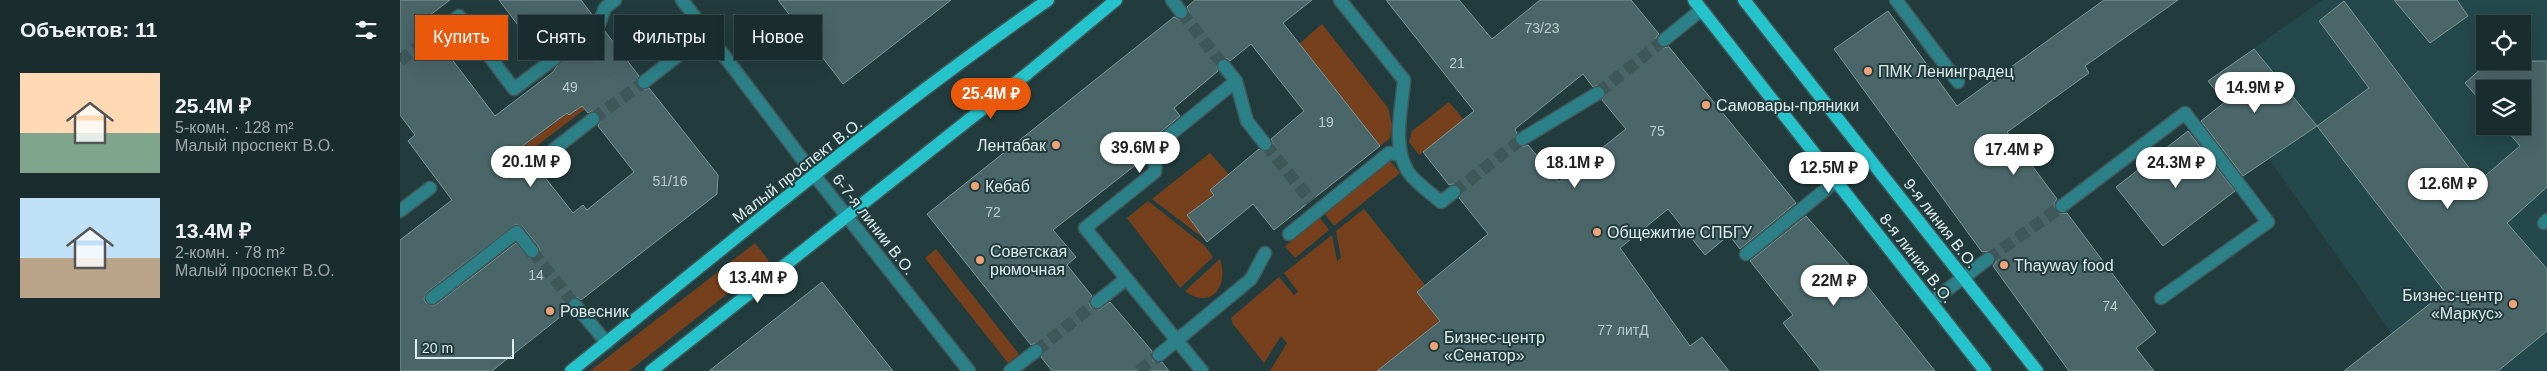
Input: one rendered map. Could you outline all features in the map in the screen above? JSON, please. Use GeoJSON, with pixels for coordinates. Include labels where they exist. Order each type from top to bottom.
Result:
{"type":"FeatureCollection","features":[{"type":"Feature","properties":{"kind":"main road","name":"Малый проспект В.О."},"geometry":{"type":"LineString","coordinates":[[571,371],[815,176],[1000,33],[1048,0]]}},
{"type":"Feature","properties":{"kind":"main road"},"geometry":{"type":"LineString","coordinates":[[651,371],[1116,0]]}},
{"type":"Feature","properties":{"kind":"main road","name":"9-я линия В.О."},"geometry":{"type":"LineString","coordinates":[[1744,0],[2037,371]]}},
{"type":"Feature","properties":{"kind":"main road","name":"8-я линия В.О."},"geometry":{"type":"LineString","coordinates":[[1698,5],[1986,371]]}},
{"type":"Feature","properties":{"kind":"street"},"geometry":{"type":"LineString","coordinates":[[602,15],[605,8],[615,0]]}},
{"type":"Feature","properties":{"kind":"street","name":"6-7-я линии В.О."},"geometry":{"type":"LineString","coordinates":[[682,0],[693,15]]}},
{"type":"Feature","properties":{"kind":"street"},"geometry":{"type":"LineString","coordinates":[[1172,0],[1181,12]]}},
{"type":"Feature","properties":{"kind":"street"},"geometry":{"type":"LineString","coordinates":[[1340,0],[1404,80],[1399,140],[1401,155],[1408,171],[1441,202],[1454,192]]}},
{"type":"Feature","properties":{"kind":"street"},"geometry":{"type":"LineString","coordinates":[[1896,0],[1958,82]]}},
{"type":"Feature","properties":{"kind":"street"},"geometry":{"type":"LineString","coordinates":[[1664,40],[1698,5]]}},
{"type":"Feature","properties":{"kind":"street","name":"6-7-я линии В.О."},"geometry":{"type":"LineString","coordinates":[[724,56],[815,176],[969,371]]}},
{"type":"Feature","properties":{"kind":"street"},"geometry":{"type":"LineString","coordinates":[[492,60],[514,89],[552,60]]}},
{"type":"Feature","properties":{"kind":"street"},"geometry":{"type":"LineString","coordinates":[[644,82],[672,60]]}},
{"type":"Feature","properties":{"kind":"street"},"geometry":{"type":"LineString","coordinates":[[1224,66],[1236,81],[1247,121],[1265,144]]}},
{"type":"Feature","properties":{"kind":"street"},"geometry":{"type":"LineString","coordinates":[[1202,371],[1085,228],[1155,172],[1156,146],[1236,81]]}},
{"type":"Feature","properties":{"kind":"street"},"geometry":{"type":"LineString","coordinates":[[1522,139],[1598,94]]}},
{"type":"Feature","properties":{"kind":"street"},"geometry":{"type":"LineString","coordinates":[[2062,206],[2185,113],[2268,222],[2161,298]]}},
{"type":"Feature","properties":{"kind":"street"},"geometry":{"type":"LineString","coordinates":[[553,150],[593,119]]}},
{"type":"Feature","properties":{"kind":"street"},"geometry":{"type":"LineString","coordinates":[[1290,234],[1314,205],[1389,153],[1401,155]]}},
{"type":"Feature","properties":{"kind":"street"},"geometry":{"type":"LineString","coordinates":[[1746,254],[1867,156]]}},
{"type":"Feature","properties":{"kind":"street"},"geometry":{"type":"LineString","coordinates":[[400,211],[430,188]]}},
{"type":"Feature","properties":{"kind":"street"},"geometry":{"type":"LineString","coordinates":[[432,298],[517,232],[532,251]]}},
{"type":"Feature","properties":{"kind":"street"},"geometry":{"type":"LineString","coordinates":[[1159,355],[1251,279],[1265,253]]}},
{"type":"Feature","properties":{"kind":"street"},"geometry":{"type":"LineString","coordinates":[[1931,302],[1988,259]]}},
{"type":"Feature","properties":{"kind":"street"},"geometry":{"type":"LineString","coordinates":[[1097,302],[1126,279]]}},
{"type":"Feature","properties":{"kind":"street"},"geometry":{"type":"LineString","coordinates":[[575,305],[607,342]]}},
{"type":"Feature","properties":{"kind":"street"},"geometry":{"type":"LineString","coordinates":[[1010,371],[1036,351]]}},
{"type":"Feature","properties":{"kind":"shaded area"},"geometry":{"type":"Polygon","coordinates":[[[2322,0],[2547,0],[2547,371],[2401,371],[2414,360],[2392,334],[2269,159],[2208,81],[2322,0]]]}},
{"type":"Feature","properties":{"kind":"shaded area"},"geometry":{"type":"Polygon","coordinates":[[[1322,24],[1388,108],[1392,125],[1390,138],[1380,146],[1299,44],[1322,24]]]}},
{"type":"Feature","properties":{"kind":"shaded area"},"geometry":{"type":"Polygon","coordinates":[[[1449,102],[1464,120],[1419,155],[1409,142],[1412,131],[1449,102]]]}},
{"type":"Feature","properties":{"kind":"shaded area"},"geometry":{"type":"Polygon","coordinates":[[[582,106],[585,109],[530,151],[525,145],[567,113],[569,115],[582,106]]]}},
{"type":"Feature","properties":{"kind":"shaded area"},"geometry":{"type":"Polygon","coordinates":[[[1210,153],[1233,179],[1187,215],[1207,241],[1152,199],[1210,153]]]}},
{"type":"Feature","properties":{"kind":"shaded area"},"geometry":{"type":"Polygon","coordinates":[[[1390,161],[1400,173],[1334,226],[1325,214],[1390,161]]]}},
{"type":"Feature","properties":{"kind":"shaded area"},"geometry":{"type":"Polygon","coordinates":[[[1148,201],[1205,246],[1213,257],[1180,288],[1127,218],[1148,201]]]}},
{"type":"Feature","properties":{"kind":"shaded area"},"geometry":{"type":"Polygon","coordinates":[[[1364,209],[1425,285],[1417,292],[1440,321],[1377,371],[1270,371],[1287,343],[1281,336],[1264,363],[1233,324],[1231,318],[1279,277],[1294,295],[1298,292],[1284,273],[1332,235],[1337,261],[1341,258],[1336,231],[1364,209]]]}},
{"type":"Feature","properties":{"kind":"shaded area"},"geometry":{"type":"Polygon","coordinates":[[[1320,218],[1329,230],[1295,258],[1285,246],[1320,218]]]}},
{"type":"Feature","properties":{"kind":"shaded area"},"geometry":{"type":"Polygon","coordinates":[[[755,243],[769,261],[629,371],[590,371],[755,243]]]}},
{"type":"Feature","properties":{"kind":"shaded area"},"geometry":{"type":"Polygon","coordinates":[[[936,249],[1019,354],[1008,363],[925,258],[936,249]]]}},
{"type":"Feature","properties":{"kind":"shaded area"},"geometry":{"type":"Polygon","coordinates":[[[1220,259],[1222,278],[1216,292],[1210,297],[1203,298],[1185,291],[1220,259]]]}},
{"type":"Feature","properties":{"kind":"building"},"geometry":{"type":"Polygon","coordinates":[[[400,0],[450,0],[430,15],[415,15],[415,60],[452,60],[495,116],[553,72],[561,60],[604,60],[604,30],[614,43],[614,60],[627,60],[639,76],[636,83],[638,87],[645,90],[649,88],[718,175],[717,194],[581,300],[577,297],[570,299],[567,303],[569,310],[492,371],[400,371],[400,240],[452,200],[408,141],[415,135],[400,115],[400,0]],[[582,106],[569,115],[567,113],[521,147],[573,213],[583,205],[587,210],[634,172],[598,126],[601,118],[599,114],[592,111],[588,113],[582,106]],[[516,224],[427,292],[424,299],[426,303],[433,306],[437,304],[516,243],[529,258],[537,257],[540,250],[523,227],[516,224]]]}},
{"type":"Feature","properties":{"kind":"building"},"geometry":{"type":"Polygon","coordinates":[[[499,0],[581,0],[592,15],[518,15],[518,25],[499,0]]]}},
{"type":"Feature","properties":{"kind":"building"},"geometry":{"type":"Polygon","coordinates":[[[778,0],[951,0],[843,84],[822,57],[822,15],[790,15],[778,0]]]}},
{"type":"Feature","properties":{"kind":"building"},"geometry":{"type":"Polygon","coordinates":[[[1195,0],[1312,0],[1283,23],[1380,146],[1274,230],[1253,204],[1207,242],[1187,215],[1214,195],[1210,190],[1259,149],[1266,152],[1270,150],[1273,143],[1271,139],[1304,111],[1251,44],[1230,61],[1226,58],[1219,59],[1216,64],[1218,71],[1174,108],[1180,116],[1151,140],[1147,156],[1053,230],[1076,257],[1067,265],[1092,296],[1089,303],[1091,307],[1099,310],[1110,302],[1152,351],[1153,361],[1162,362],[1169,371],[1052,371],[1041,357],[1044,350],[1042,346],[1035,343],[1031,345],[927,214],[1174,17],[1181,20],[1186,18],[1189,12],[1187,7],[1195,0]]]}},
{"type":"Feature","properties":{"kind":"building"},"geometry":{"type":"Polygon","coordinates":[[[1386,0],[1459,0],[1492,39],[1540,0],[1631,0],[1659,34],[1656,38],[1657,45],[1662,48],[1669,47],[1796,203],[1740,249],[1729,235],[1705,255],[1668,209],[1620,248],[1690,346],[1702,337],[1729,371],[1377,371],[1440,321],[1417,292],[1488,234],[1459,198],[1462,191],[1460,187],[1453,184],[1449,185],[1423,152],[1474,111],[1386,0]],[[1583,74],[1515,129],[1517,133],[1514,139],[1515,144],[1522,147],[1528,145],[1559,182],[1626,129],[1602,100],[1606,93],[1605,88],[1598,85],[1593,87],[1583,74]]]}},
{"type":"Feature","properties":{"kind":"building"},"geometry":{"type":"Polygon","coordinates":[[[2104,0],[2178,0],[2085,66],[2089,73],[2007,132],[2057,199],[2054,203],[2055,210],[2059,214],[2067,213],[2156,332],[2136,348],[2154,371],[2069,371],[1993,266],[1996,262],[1995,255],[1991,251],[1982,252],[1834,49],[1888,11],[1957,106],[2104,0]]]}},
{"type":"Feature","properties":{"kind":"building"},"geometry":{"type":"Polygon","coordinates":[[[2394,0],[2457,0],[2468,16],[2430,43],[2394,0]]]}},
{"type":"Feature","properties":{"kind":"building"},"geometry":{"type":"Polygon","coordinates":[[[2344,1],[2479,181],[2520,146],[2511,135],[2531,135],[2531,80],[2476,80],[2476,96],[2465,83],[2480,70],[2531,70],[2531,61],[2547,61],[2547,187],[2507,223],[2547,269],[2547,331],[2498,371],[2344,371],[2445,292],[2317,126],[2369,88],[2319,21],[2344,1]]]}},
{"type":"Feature","properties":{"kind":"building"},"geometry":{"type":"Polygon","coordinates":[[[2254,49],[2317,126],[2243,176],[2201,121],[2225,102],[2208,81],[2254,49]]]}},
{"type":"Feature","properties":{"kind":"building"},"geometry":{"type":"Polygon","coordinates":[[[2188,131],[2235,191],[2163,246],[2116,187],[2188,131]]]}},
{"type":"Feature","properties":{"kind":"building"},"geometry":{"type":"Polygon","coordinates":[[[1806,216],[1865,283],[1935,371],[1821,371],[1783,323],[1793,315],[1750,261],[1806,216]]]}},
{"type":"Feature","properties":{"kind":"building"},"geometry":{"type":"Polygon","coordinates":[[[822,282],[893,371],[709,371],[822,282]]]}},
{"type":"Feature","properties":{"kind":"tunnel"},"geometry":{"type":"LineString","coordinates":[[1181,12],[1224,66]]}},
{"type":"Feature","properties":{"kind":"tunnel"},"geometry":{"type":"LineString","coordinates":[[1598,93],[1664,40]]}},
{"type":"Feature","properties":{"kind":"tunnel"},"geometry":{"type":"LineString","coordinates":[[400,61],[415,49]]}},
{"type":"Feature","properties":{"kind":"tunnel"},"geometry":{"type":"LineString","coordinates":[[593,119],[644,82]]}},
{"type":"Feature","properties":{"kind":"tunnel"},"geometry":{"type":"LineString","coordinates":[[1454,192],[1522,139]]}},
{"type":"Feature","properties":{"kind":"tunnel"},"geometry":{"type":"LineString","coordinates":[[1265,144],[1311,201]]}},
{"type":"Feature","properties":{"kind":"tunnel"},"geometry":{"type":"LineString","coordinates":[[1988,259],[2062,206]]}},
{"type":"Feature","properties":{"kind":"tunnel"},"geometry":{"type":"LineString","coordinates":[[532,251],[575,305]]}},
{"type":"Feature","properties":{"kind":"tunnel"},"geometry":{"type":"LineString","coordinates":[[1036,351],[1097,302]]}},
{"type":"Feature","properties":{"kind":"tunnel"},"geometry":{"type":"LineString","coordinates":[[1139,371],[1159,355]]}},
{"type":"Feature","properties":{"kind":"place","name":"ПМК Ленинградец"},"geometry":{"type":"Point","coordinates":[1868,71]}},
{"type":"Feature","properties":{"kind":"place","name":"Самовары-пряники"},"geometry":{"type":"Point","coordinates":[1706,105]}},
{"type":"Feature","properties":{"kind":"place","name":"Лентабак"},"geometry":{"type":"Point","coordinates":[1056,145]}},
{"type":"Feature","properties":{"kind":"place","name":"Кебаб"},"geometry":{"type":"Point","coordinates":[975,186]}},
{"type":"Feature","properties":{"kind":"place","name":"Общежитие СПБГУ"},"geometry":{"type":"Point","coordinates":[1597,232]}},
{"type":"Feature","properties":{"kind":"place","name":"Советская рюмочная"},"geometry":{"type":"Point","coordinates":[980,260]}},
{"type":"Feature","properties":{"kind":"place","name":"Thayway food"},"geometry":{"type":"Point","coordinates":[2004,265]}},
{"type":"Feature","properties":{"kind":"place","name":"Бизнес-центр «Маркус»"},"geometry":{"type":"Point","coordinates":[2513,304]}},
{"type":"Feature","properties":{"kind":"place","name":"Ровесник"},"geometry":{"type":"Point","coordinates":[550,311]}},
{"type":"Feature","properties":{"kind":"place","name":"Бизнес-центр «Сенатор»"},"geometry":{"type":"Point","coordinates":[1434,346]}}]}
